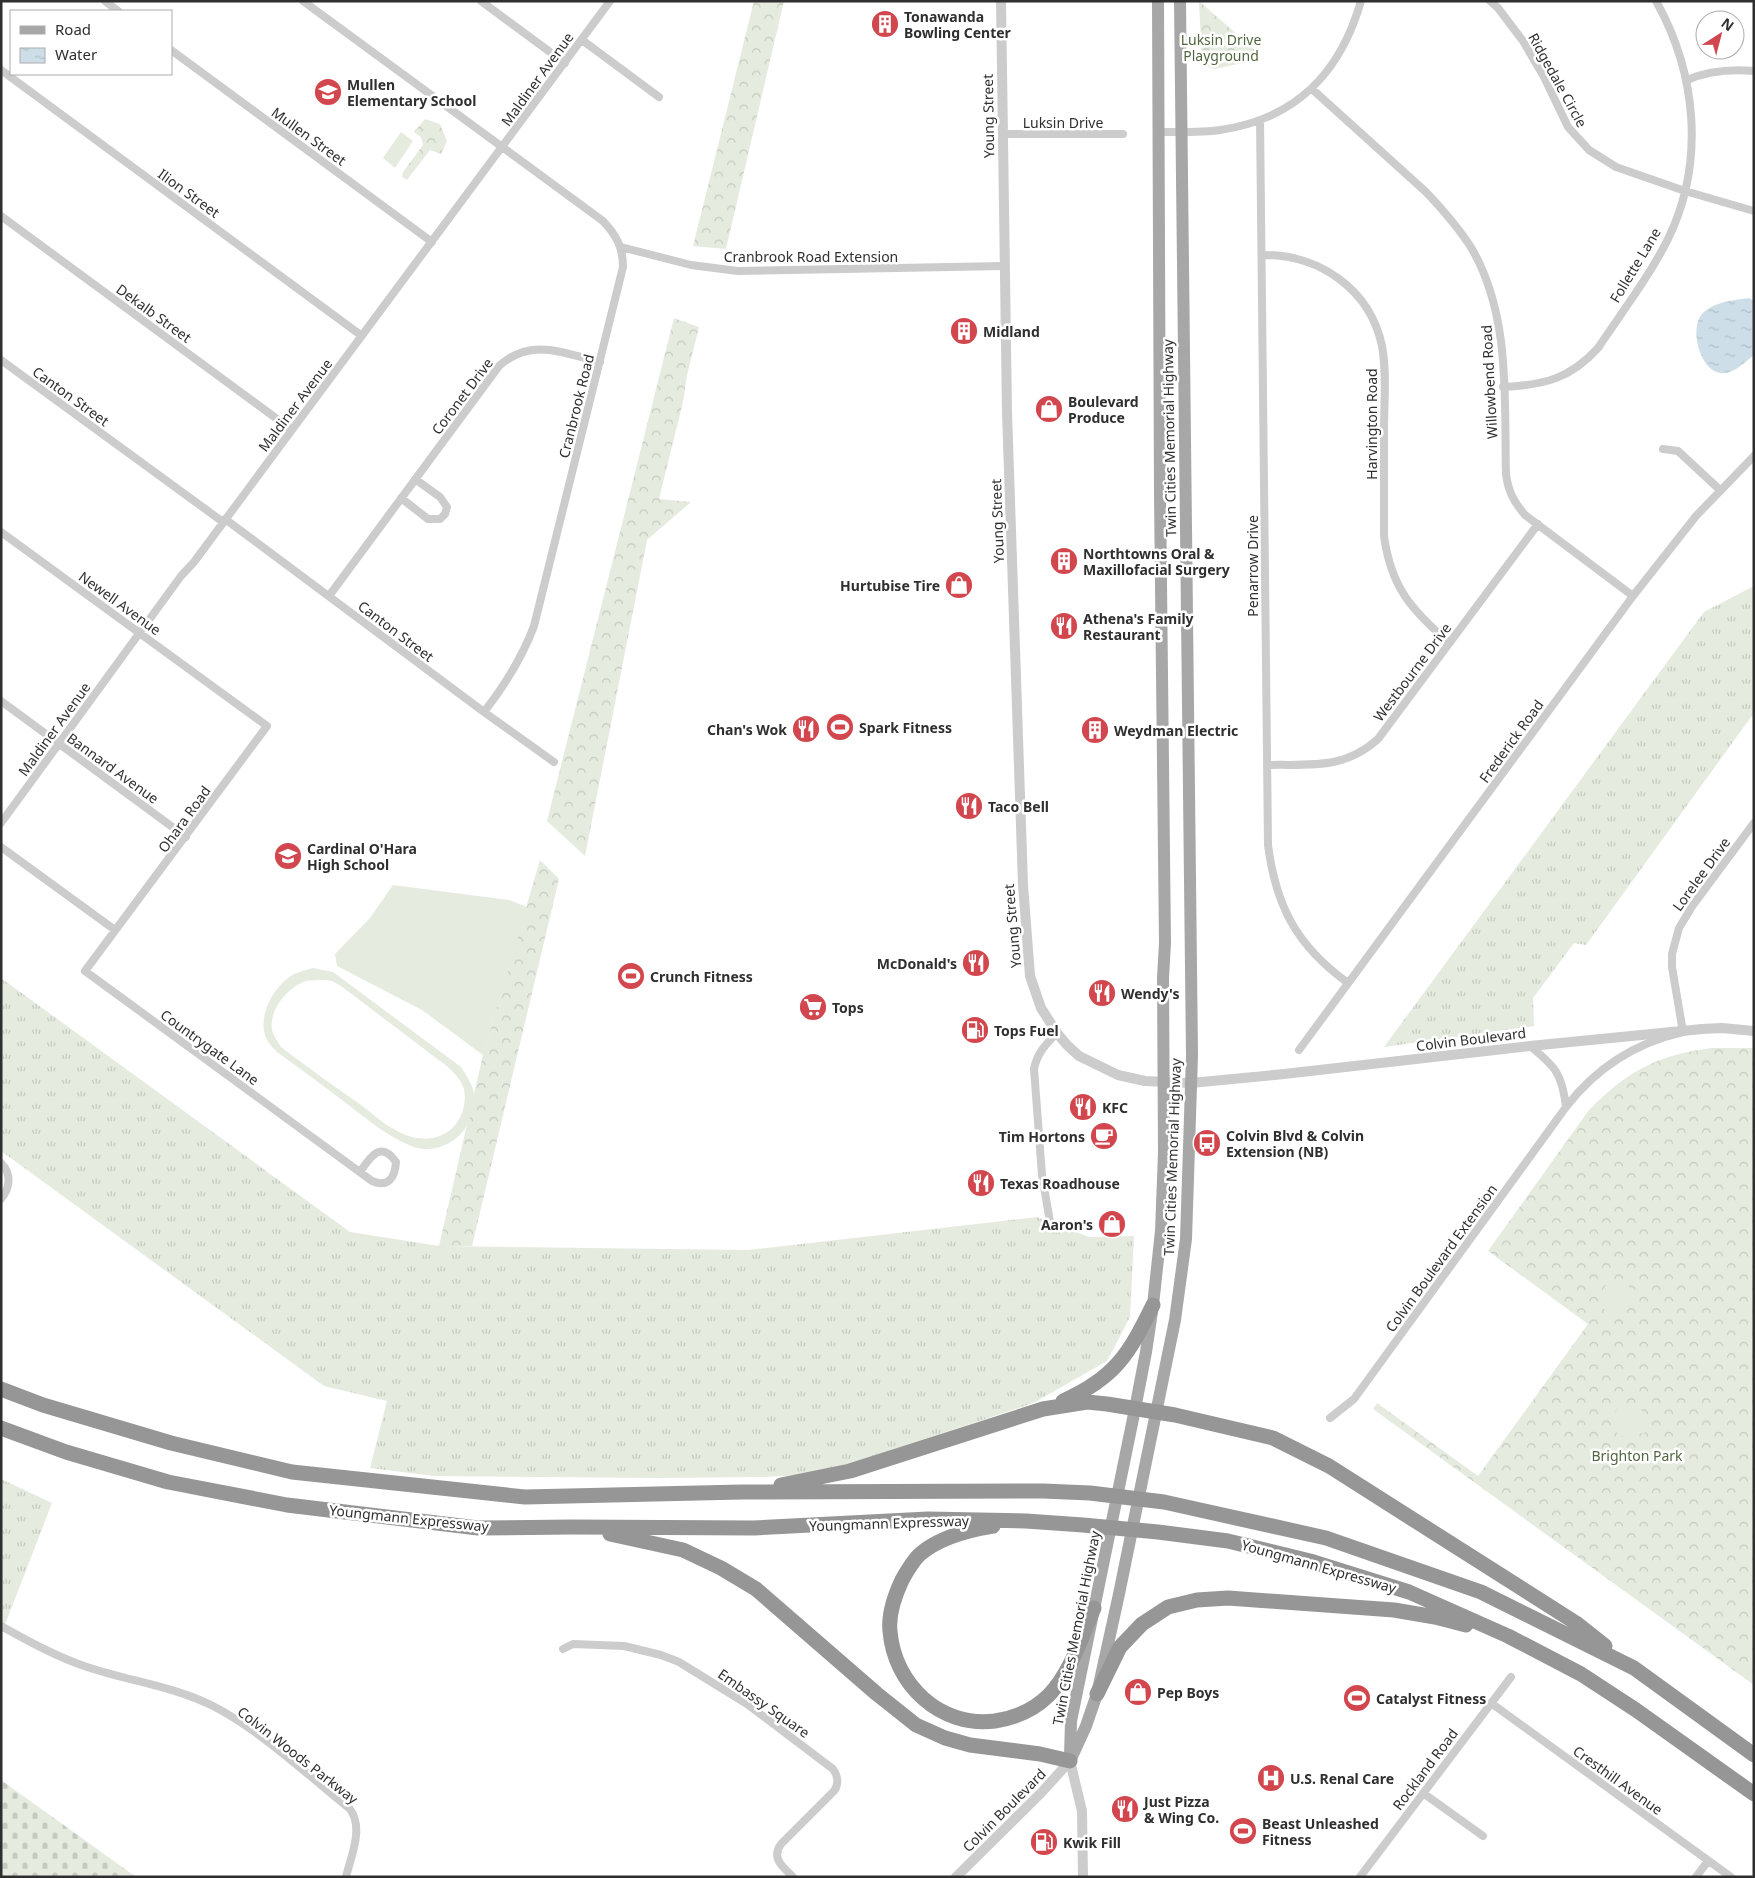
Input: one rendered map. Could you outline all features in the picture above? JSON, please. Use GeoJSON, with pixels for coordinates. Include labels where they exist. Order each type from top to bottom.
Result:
{"type":"FeatureCollection","features":[{"type":"Feature","properties":{"kind":"highway"},"geometry":{"type":"LineString","coordinates":[[742,1492],[850,1471],[1042,1409],[1088,1388],[1106,1376],[1124,1358],[1138,1336],[1153,1305]]}},
{"type":"Feature","properties":{"kind":"highway","name":"Youngmann Expressway"},"geometry":{"type":"LineString","coordinates":[[1,1389],[43,1405],[171,1443],[292,1472],[525,1497],[742,1492],[1043,1491],[1090,1493],[1164,1502],[1326,1538],[1481,1592],[1634,1668],[1754,1755]]}},
{"type":"Feature","properties":{"kind":"highway"},"geometry":{"type":"LineString","coordinates":[[1042,1409],[1087,1402],[1157,1412],[1273,1438],[1329,1466],[1576,1623],[1634,1668]]}},
{"type":"Feature","properties":{"kind":"highway","name":"Youngmann Expressway"},"geometry":{"type":"LineString","coordinates":[[1,1428],[66,1452],[168,1482],[287,1505],[478,1528],[754,1528],[928,1519],[1026,1521],[1083,1525],[1228,1541],[1310,1561],[1409,1592],[1508,1636],[1581,1674],[1636,1710],[1754,1794]]}},
{"type":"Feature","properties":{"kind":"highway"},"geometry":{"type":"LineString","coordinates":[[1026,1521],[985,1527],[945,1539],[932,1545],[911,1564],[894,1600],[890,1629],[892,1647],[898,1665],[913,1689],[935,1708],[957,1718],[988,1722],[1021,1714],[1036,1706],[1053,1690],[1070,1663],[1094,1608]]}},
{"type":"Feature","properties":{"kind":"highway"},"geometry":{"type":"LineString","coordinates":[[572,1527],[644,1540],[683,1550],[721,1568],[756,1589],[876,1694],[916,1725],[944,1738],[970,1745],[1040,1754],[1070,1761]]}},
{"type":"Feature","properties":{"kind":"highway"},"geometry":{"type":"LineString","coordinates":[[1097,1694],[1120,1647],[1142,1624],[1168,1607],[1197,1600],[1228,1598],[1394,1610],[1435,1617],[1508,1636]]}},
{"type":"Feature","properties":{"kind":"main road","name":"Twin Cities Memorial Highway"},"geometry":{"type":"LineString","coordinates":[[1070,1761],[1071,1721],[1146,1352],[1161,1231],[1164,1153],[1163,978],[1165,943],[1158,1]]}},
{"type":"Feature","properties":{"kind":"main road","name":"Twin Cities Memorial Highway"},"geometry":{"type":"LineString","coordinates":[[1070,1761],[1086,1726],[1097,1694],[1175,1320],[1186,1239],[1191,1083],[1180,1]]}},
{"type":"Feature","properties":{"kind":"street"},"geometry":{"type":"LineString","coordinates":[[105,1],[117,10]]}},
{"type":"Feature","properties":{"kind":"street"},"geometry":{"type":"LineString","coordinates":[[304,1],[603,222],[612,230],[621,247]]}},
{"type":"Feature","properties":{"kind":"street"},"geometry":{"type":"LineString","coordinates":[[481,1],[565,63]]}},
{"type":"Feature","properties":{"kind":"street","name":"Maldiner Avenue"},"geometry":{"type":"LineString","coordinates":[[1,822],[610,1]]}},
{"type":"Feature","properties":{"kind":"street","name":"Young Street"},"geometry":{"type":"LineString","coordinates":[[1001,1],[1004,266],[1023,885],[1030,976],[1041,1008],[1057,1033],[1079,1056],[1118,1075],[1145,1081],[1191,1083]]}},
{"type":"Feature","properties":{"kind":"street"},"geometry":{"type":"LineString","coordinates":[[1158,132],[1218,130],[1240,126],[1274,114],[1312,89],[1342,52],[1361,1]]}},
{"type":"Feature","properties":{"kind":"street","name":"Ridgedale Circle"},"geometry":{"type":"LineString","coordinates":[[1490,1],[1524,41],[1568,127],[1589,150],[1616,167],[1685,191],[1754,211]]}},
{"type":"Feature","properties":{"kind":"street","name":"Follette Lane"},"geometry":{"type":"LineString","coordinates":[[1503,386],[1537,384],[1556,379],[1568,374],[1589,358],[1598,348],[1656,260],[1674,222],[1685,191],[1690,157],[1692,132],[1691,106],[1687,80],[1678,47],[1656,1]]}},
{"type":"Feature","properties":{"kind":"street"},"geometry":{"type":"LineString","coordinates":[[582,40],[659,97]]}},
{"type":"Feature","properties":{"kind":"street","name":"Mullen Street"},"geometry":{"type":"LineString","coordinates":[[172,51],[432,242]]}},
{"type":"Feature","properties":{"kind":"street","name":"Ilion Street"},"geometry":{"type":"LineString","coordinates":[[1,70],[362,336]]}},
{"type":"Feature","properties":{"kind":"street"},"geometry":{"type":"LineString","coordinates":[[1687,80],[1708,73],[1726,70],[1754,70]]}},
{"type":"Feature","properties":{"kind":"street","name":"Willowbend Road"},"geometry":{"type":"LineString","coordinates":[[1312,89],[1426,192],[1463,236],[1479,264],[1496,309],[1502,349],[1508,486],[1517,506],[1633,596]]}},
{"type":"Feature","properties":{"kind":"street","name":"Penarrow Drive"},"geometry":{"type":"LineString","coordinates":[[1260,120],[1268,845],[1275,887],[1282,907],[1297,934],[1311,952],[1348,984]]}},
{"type":"Feature","properties":{"kind":"street","name":"Luksin Drive"},"geometry":{"type":"LineString","coordinates":[[1002,134],[1123,134]]}},
{"type":"Feature","properties":{"kind":"street","name":"Dekalb Street"},"geometry":{"type":"LineString","coordinates":[[1,216],[292,430]]}},
{"type":"Feature","properties":{"kind":"street","name":"Cranbrook Road Extension"},"geometry":{"type":"LineString","coordinates":[[621,247],[691,265],[738,270],[1004,266]]}},
{"type":"Feature","properties":{"kind":"street","name":"Cranbrook Road"},"geometry":{"type":"LineString","coordinates":[[484,712],[517,665],[534,626],[623,268],[621,247]]}},
{"type":"Feature","properties":{"kind":"street","name":"Harvington Road"},"geometry":{"type":"LineString","coordinates":[[1262,255],[1305,260],[1333,274],[1356,294],[1372,317],[1378,331],[1384,362],[1384,536],[1387,556],[1395,580],[1411,606],[1423,620],[1449,643]]}},
{"type":"Feature","properties":{"kind":"street","name":"Coronet Drive"},"geometry":{"type":"LineString","coordinates":[[329,596],[499,366],[507,359],[526,350],[544,349],[600,362]]}},
{"type":"Feature","properties":{"kind":"street","name":"Canton Street"},"geometry":{"type":"LineString","coordinates":[[1,360],[329,596],[554,762]]}},
{"type":"Feature","properties":{"kind":"street"},"geometry":{"type":"LineString","coordinates":[[1663,449],[1678,451],[1720,490]]}},
{"type":"Feature","properties":{"kind":"street","name":"Frederick Road"},"geometry":{"type":"LineString","coordinates":[[1299,1050],[1633,596],[1680,536],[1720,490],[1754,456]]}},
{"type":"Feature","properties":{"kind":"street"},"geometry":{"type":"LineString","coordinates":[[400,498],[428,519],[440,519],[445,514],[447,507],[440,497],[415,479]]}},
{"type":"Feature","properties":{"kind":"street","name":"Westbourne Drive"},"geometry":{"type":"LineString","coordinates":[[1267,765],[1334,763],[1347,759],[1368,748],[1378,739],[1538,524]]}},
{"type":"Feature","properties":{"kind":"street","name":"Newell Avenue"},"geometry":{"type":"LineString","coordinates":[[1,532],[225,695]]}},
{"type":"Feature","properties":{"kind":"street","name":"Ohara Road"},"geometry":{"type":"LineString","coordinates":[[116,930],[267,726],[225,695]]}},
{"type":"Feature","properties":{"kind":"street","name":"Bannard Avenue"},"geometry":{"type":"LineString","coordinates":[[1,701],[186,837]]}},
{"type":"Feature","properties":{"kind":"street","name":"Lorelee Drive"},"geometry":{"type":"LineString","coordinates":[[1683,1032],[1672,974],[1672,954],[1675,940],[1685,916],[1751,832],[1754,823]]}},
{"type":"Feature","properties":{"kind":"street"},"geometry":{"type":"LineString","coordinates":[[1,847],[116,930]]}},
{"type":"Feature","properties":{"kind":"street","name":"Countrygate Lane"},"geometry":{"type":"LineString","coordinates":[[116,930],[85,972],[372,1181],[381,1185],[386,1184],[396,1170],[396,1162],[387,1152],[381,1151],[374,1154],[360,1172]]}},
{"type":"Feature","properties":{"kind":"street","name":"Colvin Boulevard"},"geometry":{"type":"LineString","coordinates":[[1191,1083],[1530,1046],[1722,1028],[1754,1031]]}},
{"type":"Feature","properties":{"kind":"street","name":"Colvin Boulevard Extension"},"geometry":{"type":"LineString","coordinates":[[1330,1418],[1354,1399],[1566,1107],[1585,1084],[1616,1059],[1652,1041],[1683,1032]]}},
{"type":"Feature","properties":{"kind":"street"},"geometry":{"type":"LineString","coordinates":[[1051,1228],[1042,1176],[1034,1069],[1039,1052],[1057,1033]]}},
{"type":"Feature","properties":{"kind":"street"},"geometry":{"type":"LineString","coordinates":[[1530,1046],[1557,1071],[1563,1086],[1566,1107]]}},
{"type":"Feature","properties":{"kind":"street"},"geometry":{"type":"LineString","coordinates":[[1,1199],[9,1184],[9,1176],[3,1164]]}},
{"type":"Feature","properties":{"kind":"street","name":"Colvin Woods Parkway"},"geometry":{"type":"LineString","coordinates":[[1,1626],[30,1643],[86,1666],[128,1679],[162,1686],[212,1706],[235,1718],[350,1809],[356,1820],[356,1836],[346,1877]]}},
{"type":"Feature","properties":{"kind":"street","name":"Embassy Square"},"geometry":{"type":"LineString","coordinates":[[563,1649],[573,1644],[624,1646],[661,1655],[679,1662],[747,1704],[833,1769],[838,1779],[837,1788],[781,1844],[776,1855],[778,1861],[793,1877]]}},
{"type":"Feature","properties":{"kind":"street","name":"Rockland Road"},"geometry":{"type":"LineString","coordinates":[[1360,1877],[1510,1677]]}},
{"type":"Feature","properties":{"kind":"street","name":"Cresthill Avenue"},"geometry":{"type":"LineString","coordinates":[[1491,1703],[1730,1877]]}},
{"type":"Feature","properties":{"kind":"street"},"geometry":{"type":"LineString","coordinates":[[1070,1761],[1082,1811],[1083,1877]]}},
{"type":"Feature","properties":{"kind":"street","name":"Colvin Boulevard"},"geometry":{"type":"LineString","coordinates":[[956,1877],[1041,1793],[1070,1761]]}},
{"type":"Feature","properties":{"kind":"street"},"geometry":{"type":"LineString","coordinates":[[1423,1793],[1483,1836]]}},
{"type":"Feature","properties":{"kind":"street"},"geometry":{"type":"LineString","coordinates":[[1696,1877],[1708,1860]]}},
{"type":"Feature","properties":{"kind":"green space"},"geometry":{"type":"Polygon","coordinates":[[[754,1],[784,1],[726,249],[693,246],[754,1]]]}},
{"type":"Feature","properties":{"kind":"green space","name":"Luksin Drive Playground"},"geometry":{"type":"Polygon","coordinates":[[[1199,1],[1257,52],[1247,62],[1215,69],[1202,65],[1199,1]]]}},
{"type":"Feature","properties":{"kind":"green space"},"geometry":{"type":"Polygon","coordinates":[[[425,119],[440,124],[447,141],[441,154],[430,150],[407,180],[402,177],[403,172],[423,145],[421,137],[414,132],[425,119]]]}},
{"type":"Feature","properties":{"kind":"green space"},"geometry":{"type":"Polygon","coordinates":[[[401,132],[413,141],[395,168],[383,158],[401,132]]]}},
{"type":"Feature","properties":{"kind":"green space"},"geometry":{"type":"Polygon","coordinates":[[[674,318],[699,327],[659,499],[691,502],[647,540],[585,856],[547,821],[674,318]]]}},
{"type":"Feature","properties":{"kind":"green space"},"geometry":{"type":"Polygon","coordinates":[[[1754,586],[1754,715],[1586,945],[1574,943],[1533,998],[1534,1026],[1384,1047],[1704,612],[1754,586]]]}},
{"type":"Feature","properties":{"kind":"green space"},"geometry":{"type":"Polygon","coordinates":[[[540,860],[559,879],[472,1246],[439,1246],[483,1055],[540,860]]]}},
{"type":"Feature","properties":{"kind":"green space"},"geometry":{"type":"Polygon","coordinates":[[[393,885],[509,900],[527,907],[483,1055],[422,1010],[337,966],[335,954],[370,918],[393,885]]]}},
{"type":"Feature","properties":{"kind":"green space"},"geometry":{"type":"Polygon","coordinates":[[[313,968],[333,972],[461,1067],[473,1088],[475,1100],[468,1123],[456,1139],[431,1149],[414,1147],[403,1143],[370,1122],[272,1047],[264,1032],[265,1013],[268,1004],[284,981],[296,973],[313,968]],[[306,981],[293,988],[281,1000],[274,1014],[272,1030],[281,1047],[398,1132],[412,1137],[429,1139],[450,1130],[460,1118],[463,1110],[465,1097],[461,1082],[448,1067],[332,981],[306,981]]]}},
{"type":"Feature","properties":{"kind":"green space"},"geometry":{"type":"Polygon","coordinates":[[[1,978],[350,1232],[439,1246],[748,1250],[1037,1217],[1089,1237],[1134,1236],[1130,1317],[1107,1361],[1037,1401],[833,1469],[802,1475],[765,1477],[658,1478],[434,1476],[370,1468],[387,1401],[324,1386],[1,1151],[1,978]]]}},
{"type":"Feature","properties":{"kind":"green space","name":"Brighton Park"},"geometry":{"type":"Polygon","coordinates":[[[1712,1048],[1754,1048],[1754,1685],[1373,1409],[1377,1403],[1478,1476],[1588,1324],[1488,1251],[1589,1110],[1617,1084],[1659,1060],[1712,1048]]]}},
{"type":"Feature","properties":{"kind":"green space"},"geometry":{"type":"Polygon","coordinates":[[[1621,1279],[1627,1282],[1629,1286],[1627,1304],[1621,1314],[1607,1312],[1603,1307],[1601,1293],[1607,1284],[1621,1279]]]}},
{"type":"Feature","properties":{"kind":"green space"},"geometry":{"type":"Polygon","coordinates":[[[1625,1405],[1638,1407],[1647,1417],[1650,1425],[1644,1433],[1623,1436],[1617,1433],[1613,1426],[1613,1415],[1625,1405]]]}},
{"type":"Feature","properties":{"kind":"green space"},"geometry":{"type":"Polygon","coordinates":[[[1,1479],[52,1503],[1,1635],[1,1479]]]}},
{"type":"Feature","properties":{"kind":"green space"},"geometry":{"type":"Polygon","coordinates":[[[1,1780],[136,1877],[1,1877],[1,1780]]]}},
{"type":"Feature","properties":{"kind":"water"},"geometry":{"type":"Polygon","coordinates":[[[1749,298],[1754,301],[1754,355],[1730,372],[1720,373],[1713,370],[1707,365],[1699,348],[1697,338],[1698,321],[1702,314],[1712,307],[1724,302],[1749,298]]]}},
{"type":"Feature","properties":{"kind":"place","name":"Tonawanda Bowling Center"},"geometry":{"type":"Point","coordinates":[885,24]}},
{"type":"Feature","properties":{"kind":"place","name":"Mullen Elementary School"},"geometry":{"type":"Point","coordinates":[328,92]}},
{"type":"Feature","properties":{"kind":"place","name":"Midland"},"geometry":{"type":"Point","coordinates":[964,331]}},
{"type":"Feature","properties":{"kind":"place","name":"Boulevard Produce"},"geometry":{"type":"Point","coordinates":[1049,409]}},
{"type":"Feature","properties":{"kind":"place","name":"Northtowns Oral & Maxillofacial Surgery"},"geometry":{"type":"Point","coordinates":[1064,561]}},
{"type":"Feature","properties":{"kind":"place","name":"Hurtubise Tire"},"geometry":{"type":"Point","coordinates":[959,585]}},
{"type":"Feature","properties":{"kind":"place","name":"Athena's Family Restaurant"},"geometry":{"type":"Point","coordinates":[1064,626]}},
{"type":"Feature","properties":{"kind":"place","name":"Spark Fitness"},"geometry":{"type":"Point","coordinates":[840,727]}},
{"type":"Feature","properties":{"kind":"place","name":"Chan's Wok"},"geometry":{"type":"Point","coordinates":[806,729]}},
{"type":"Feature","properties":{"kind":"place","name":"Weydman Electric"},"geometry":{"type":"Point","coordinates":[1095,730]}},
{"type":"Feature","properties":{"kind":"place","name":"Taco Bell"},"geometry":{"type":"Point","coordinates":[969,806]}},
{"type":"Feature","properties":{"kind":"place","name":"Cardinal O'Hara High School"},"geometry":{"type":"Point","coordinates":[288,856]}},
{"type":"Feature","properties":{"kind":"place","name":"McDonald's"},"geometry":{"type":"Point","coordinates":[976,963]}},
{"type":"Feature","properties":{"kind":"place","name":"Crunch Fitness"},"geometry":{"type":"Point","coordinates":[631,976]}},
{"type":"Feature","properties":{"kind":"place","name":"Wendy's"},"geometry":{"type":"Point","coordinates":[1102,993]}},
{"type":"Feature","properties":{"kind":"place","name":"Tops"},"geometry":{"type":"Point","coordinates":[813,1007]}},
{"type":"Feature","properties":{"kind":"place","name":"Tops Fuel"},"geometry":{"type":"Point","coordinates":[975,1030]}},
{"type":"Feature","properties":{"kind":"place","name":"KFC"},"geometry":{"type":"Point","coordinates":[1083,1107]}},
{"type":"Feature","properties":{"kind":"place","name":"Tim Hortons"},"geometry":{"type":"Point","coordinates":[1104,1136]}},
{"type":"Feature","properties":{"kind":"place","name":"Colvin Blvd & Colvin Extension (NB)"},"geometry":{"type":"Point","coordinates":[1207,1143]}},
{"type":"Feature","properties":{"kind":"place","name":"Texas Roadhouse"},"geometry":{"type":"Point","coordinates":[981,1183]}},
{"type":"Feature","properties":{"kind":"place","name":"Aaron's"},"geometry":{"type":"Point","coordinates":[1112,1224]}},
{"type":"Feature","properties":{"kind":"place","name":"Pep Boys"},"geometry":{"type":"Point","coordinates":[1138,1692]}},
{"type":"Feature","properties":{"kind":"place","name":"Catalyst Fitness"},"geometry":{"type":"Point","coordinates":[1357,1698]}},
{"type":"Feature","properties":{"kind":"place","name":"U.S. Renal Care"},"geometry":{"type":"Point","coordinates":[1271,1778]}},
{"type":"Feature","properties":{"kind":"place","name":"Just Pizza & Wing Co."},"geometry":{"type":"Point","coordinates":[1125,1809]}},
{"type":"Feature","properties":{"kind":"place","name":"Beast Unleashed Fitness"},"geometry":{"type":"Point","coordinates":[1243,1831]}},
{"type":"Feature","properties":{"kind":"place","name":"Kwik Fill"},"geometry":{"type":"Point","coordinates":[1044,1842]}}]}
